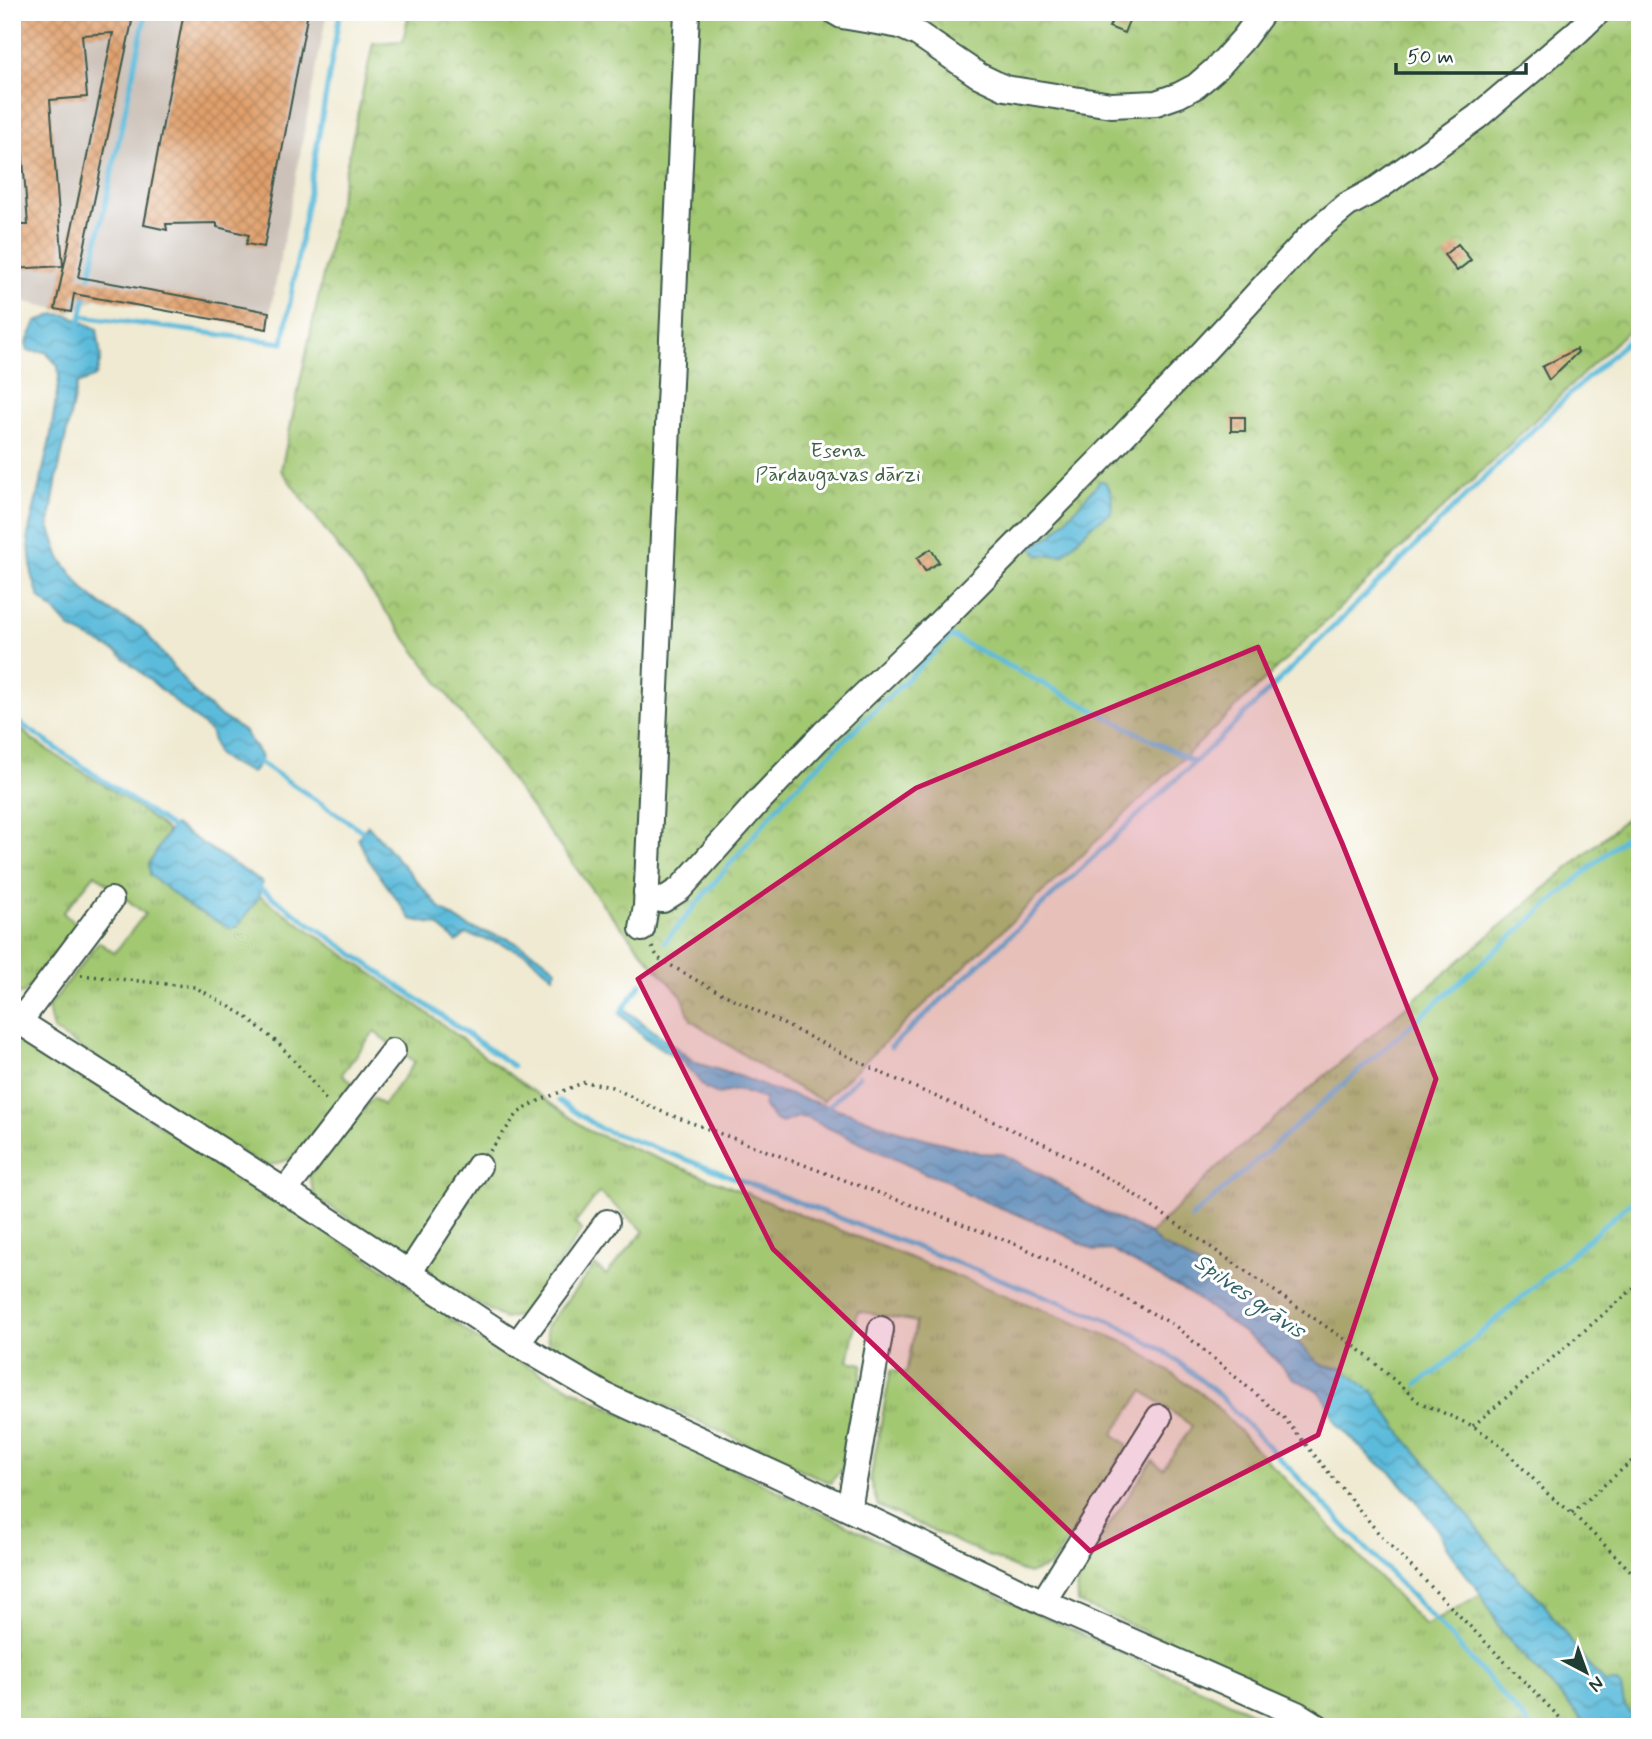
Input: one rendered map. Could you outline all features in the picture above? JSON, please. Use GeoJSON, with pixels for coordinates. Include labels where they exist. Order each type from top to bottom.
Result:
{"type":"FeatureCollection","features":[{"type":"Feature","properties":{"kind":"street"},"geometry":{"type":"LineString","coordinates":[[642,929],[646,892],[687,12]]}},
{"type":"Feature","properties":{"kind":"street"},"geometry":{"type":"LineString","coordinates":[[835,12],[842,16],[900,26],[918,34],[978,75],[1005,88],[1111,105],[1156,103],[1196,86],[1236,48],[1264,12]]}},
{"type":"Feature","properties":{"kind":"street"},"geometry":{"type":"LineString","coordinates":[[646,892],[653,899],[663,900],[680,889],[824,733],[939,623],[1097,463],[1311,235],[1347,205],[1378,188],[1477,117],[1598,12]]}},
{"type":"Feature","properties":{"kind":"street"},"geometry":{"type":"LineString","coordinates":[[111,900],[54,976],[16,1019],[517,1344],[606,1396],[1043,1602],[1284,1709],[1318,1727]]}},
{"type":"Feature","properties":{"kind":"street"},"geometry":{"type":"LineString","coordinates":[[285,1191],[393,1051]]}},
{"type":"Feature","properties":{"kind":"street"},"geometry":{"type":"LineString","coordinates":[[409,1273],[479,1166]]}},
{"type":"Feature","properties":{"kind":"street"},"geometry":{"type":"LineString","coordinates":[[517,1344],[607,1222]]}},
{"type":"Feature","properties":{"kind":"street"},"geometry":{"type":"LineString","coordinates":[[849,1509],[881,1329]]}},
{"type":"Feature","properties":{"kind":"street"},"geometry":{"type":"LineString","coordinates":[[1043,1602],[1159,1417]]}},
{"type":"Feature","properties":{"kind":"path"},"geometry":{"type":"LineString","coordinates":[[642,929],[658,958],[705,985],[884,1074],[1047,1145],[1119,1184],[1360,1350],[1419,1402],[1473,1426],[1497,1443],[1549,1496],[1572,1513],[1640,1580]]}},
{"type":"Feature","properties":{"kind":"path"},"geometry":{"type":"LineString","coordinates":[[54,976],[96,976],[195,987],[244,1015],[279,1044],[306,1074],[339,1120]]}},
{"type":"Feature","properties":{"kind":"path"},"geometry":{"type":"LineString","coordinates":[[479,1166],[518,1113],[536,1102],[585,1082],[612,1087],[660,1111],[1018,1245],[1091,1280],[1174,1325],[1284,1418],[1381,1536],[1569,1727]]}},
{"type":"Feature","properties":{"kind":"path"},"geometry":{"type":"LineString","coordinates":[[1473,1426],[1640,1283]]}},
{"type":"Feature","properties":{"kind":"path"},"geometry":{"type":"LineString","coordinates":[[1572,1513],[1640,1454]]}},
{"type":"Feature","properties":{"kind":"highlighted area"},"geometry":{"type":"Polygon","coordinates":[[[1258,647],[1342,843],[1436,1079],[1318,1435],[1090,1551],[773,1249],[638,979],[916,788],[1258,647]]]}},
{"type":"Feature","properties":{"kind":"shaded area"},"geometry":{"type":"Polygon","coordinates":[[[12,12],[327,12],[267,329],[98,298],[71,312],[12,299],[12,12]]]}},
{"type":"Feature","properties":{"kind":"green space","name":"Esena Pārdaugavas dārzi"},"geometry":{"type":"Polygon","coordinates":[[[409,12],[1640,12],[1640,319],[823,1101],[777,1077],[691,1020],[682,996],[607,910],[281,470],[373,43],[403,41],[409,12]]]}},
{"type":"Feature","properties":{"kind":"green space"},"geometry":{"type":"Polygon","coordinates":[[[12,722],[33,740],[118,795],[167,831],[149,864],[237,926],[260,896],[410,1000],[591,1132],[1129,1344],[1209,1399],[1425,1626],[1481,1594],[1503,1634],[1589,1727],[1331,1727],[1242,1678],[1078,1603],[1077,1573],[1152,1461],[1163,1469],[1192,1426],[1143,1391],[1113,1434],[1128,1445],[1051,1566],[1028,1574],[878,1506],[870,1481],[891,1370],[906,1373],[916,1322],[858,1311],[848,1361],[863,1364],[845,1465],[830,1483],[549,1351],[546,1327],[595,1265],[606,1275],[644,1231],[599,1192],[575,1224],[582,1230],[525,1314],[505,1319],[436,1279],[392,1246],[315,1197],[309,1175],[373,1098],[383,1105],[415,1062],[374,1032],[342,1074],[353,1083],[291,1159],[264,1167],[53,1030],[48,1008],[99,942],[114,953],[145,914],[95,874],[63,913],[77,925],[24,993],[12,995],[12,722]]]}},
{"type":"Feature","properties":{"kind":"green space"},"geometry":{"type":"Polygon","coordinates":[[[1640,807],[1640,1724],[1624,1705],[1620,1687],[1616,1682],[1605,1684],[1582,1657],[1541,1600],[1503,1561],[1406,1440],[1373,1392],[1344,1368],[1319,1364],[1283,1327],[1182,1255],[1160,1245],[1150,1234],[1220,1165],[1640,807]]]}},
{"type":"Feature","properties":{"kind":"green space"},"geometry":{"type":"Polygon","coordinates":[[[12,1031],[394,1275],[481,1342],[883,1543],[1283,1727],[12,1727],[12,1031]]]}},
{"type":"Feature","properties":{"kind":"water"},"geometry":{"type":"Polygon","coordinates":[[[55,314],[68,315],[97,329],[101,358],[96,376],[77,384],[57,477],[49,526],[60,558],[85,591],[110,611],[141,627],[195,694],[216,713],[244,731],[262,758],[252,773],[217,754],[210,731],[117,652],[71,629],[39,597],[32,574],[28,535],[50,440],[59,378],[58,366],[46,352],[28,351],[26,344],[36,322],[55,314]]]}},
{"type":"Feature","properties":{"kind":"water"},"geometry":{"type":"Polygon","coordinates":[[[1100,481],[1104,481],[1111,492],[1111,513],[1092,525],[1063,555],[1038,555],[1034,546],[1053,534],[1100,481]]]}},
{"type":"Feature","properties":{"kind":"water"},"geometry":{"type":"Polygon","coordinates":[[[174,825],[263,883],[259,889],[260,896],[237,927],[230,928],[191,908],[150,875],[149,864],[174,825]]]}},
{"type":"Feature","properties":{"kind":"water"},"geometry":{"type":"Polygon","coordinates":[[[368,825],[441,909],[469,927],[509,939],[541,957],[556,969],[553,976],[526,954],[499,943],[466,934],[457,942],[437,925],[411,919],[368,859],[358,838],[368,825]]]}},
{"type":"Feature","properties":{"kind":"water"},"geometry":{"type":"Polygon","coordinates":[[[623,1008],[696,1063],[898,1131],[980,1153],[1003,1154],[1057,1183],[1089,1205],[1150,1234],[1160,1245],[1182,1255],[1283,1327],[1319,1364],[1344,1368],[1373,1392],[1406,1440],[1503,1561],[1541,1600],[1582,1657],[1605,1683],[1616,1682],[1621,1687],[1624,1705],[1640,1727],[1589,1727],[1503,1633],[1481,1594],[1415,1499],[1392,1473],[1373,1460],[1337,1424],[1317,1390],[1293,1378],[1262,1346],[1193,1296],[1111,1250],[1095,1251],[1056,1230],[966,1194],[951,1182],[927,1174],[807,1118],[798,1117],[782,1123],[775,1120],[763,1106],[765,1099],[737,1090],[718,1094],[705,1088],[683,1062],[646,1039],[620,1014],[623,1008]]]}},
{"type":"Feature","properties":{"kind":"building"},"geometry":{"type":"Polygon","coordinates":[[[12,12],[134,12],[78,277],[269,312],[267,329],[74,294],[71,312],[55,309],[113,33],[82,35],[87,97],[50,100],[63,266],[12,269],[12,225],[28,225],[12,12]]]}},
{"type":"Feature","properties":{"kind":"building"},"geometry":{"type":"Polygon","coordinates":[[[184,12],[308,12],[264,247],[246,244],[249,235],[217,227],[217,223],[166,224],[167,230],[144,225],[184,12]]]}},
{"type":"Feature","properties":{"kind":"building"},"geometry":{"type":"Polygon","coordinates":[[[1116,12],[1130,18],[1124,33],[1109,27],[1116,12]]]}},
{"type":"Feature","properties":{"kind":"building"},"geometry":{"type":"Polygon","coordinates":[[[1458,244],[1471,260],[1457,271],[1444,255],[1458,244]]]}},
{"type":"Feature","properties":{"kind":"building"},"geometry":{"type":"Polygon","coordinates":[[[1576,349],[1578,352],[1549,380],[1542,367],[1576,349]]]}},
{"type":"Feature","properties":{"kind":"building"},"geometry":{"type":"Polygon","coordinates":[[[1231,417],[1245,417],[1245,431],[1231,431],[1231,417]]]}},
{"type":"Feature","properties":{"kind":"building"},"geometry":{"type":"Polygon","coordinates":[[[931,549],[939,562],[925,571],[917,558],[931,549]]]}},
{"type":"Feature","properties":{"kind":"waterway"},"geometry":{"type":"LineString","coordinates":[[79,328],[146,12]]}},
{"type":"Feature","properties":{"kind":"waterway"},"geometry":{"type":"LineString","coordinates":[[82,316],[283,343],[340,12]]}},
{"type":"Feature","properties":{"kind":"waterway"},"geometry":{"type":"LineString","coordinates":[[891,1047],[1230,729],[1555,408],[1640,329]]}},
{"type":"Feature","properties":{"kind":"waterway"},"geometry":{"type":"LineString","coordinates":[[665,942],[785,798],[951,636],[1194,762]]}},
{"type":"Feature","properties":{"kind":"waterway"},"geometry":{"type":"LineString","coordinates":[[12,715],[14,719],[175,830]]}},
{"type":"Feature","properties":{"kind":"waterway"},"geometry":{"type":"LineString","coordinates":[[256,760],[366,835]]}},
{"type":"Feature","properties":{"kind":"waterway"},"geometry":{"type":"LineString","coordinates":[[1191,1218],[1640,824]]}},
{"type":"Feature","properties":{"kind":"waterway"},"geometry":{"type":"LineString","coordinates":[[255,885],[513,1066]]}},
{"type":"Feature","properties":{"kind":"waterway"},"geometry":{"type":"LineString","coordinates":[[623,1013],[621,1012],[641,984]]}},
{"type":"Feature","properties":{"kind":"waterway"},"geometry":{"type":"LineString","coordinates":[[826,1112],[859,1076]]}},
{"type":"Feature","properties":{"kind":"waterway"},"geometry":{"type":"LineString","coordinates":[[559,1101],[601,1129],[1113,1322],[1167,1353],[1216,1392],[1437,1622],[1531,1727]]}},
{"type":"Feature","properties":{"kind":"waterway"},"geometry":{"type":"LineString","coordinates":[[1417,1384],[1436,1372],[1640,1194]]}},
{"type":"Feature","properties":{"kind":"water label","name":"Spilves grāvis"},"geometry":{"type":"Point","coordinates":[1249,1297]}}]}
